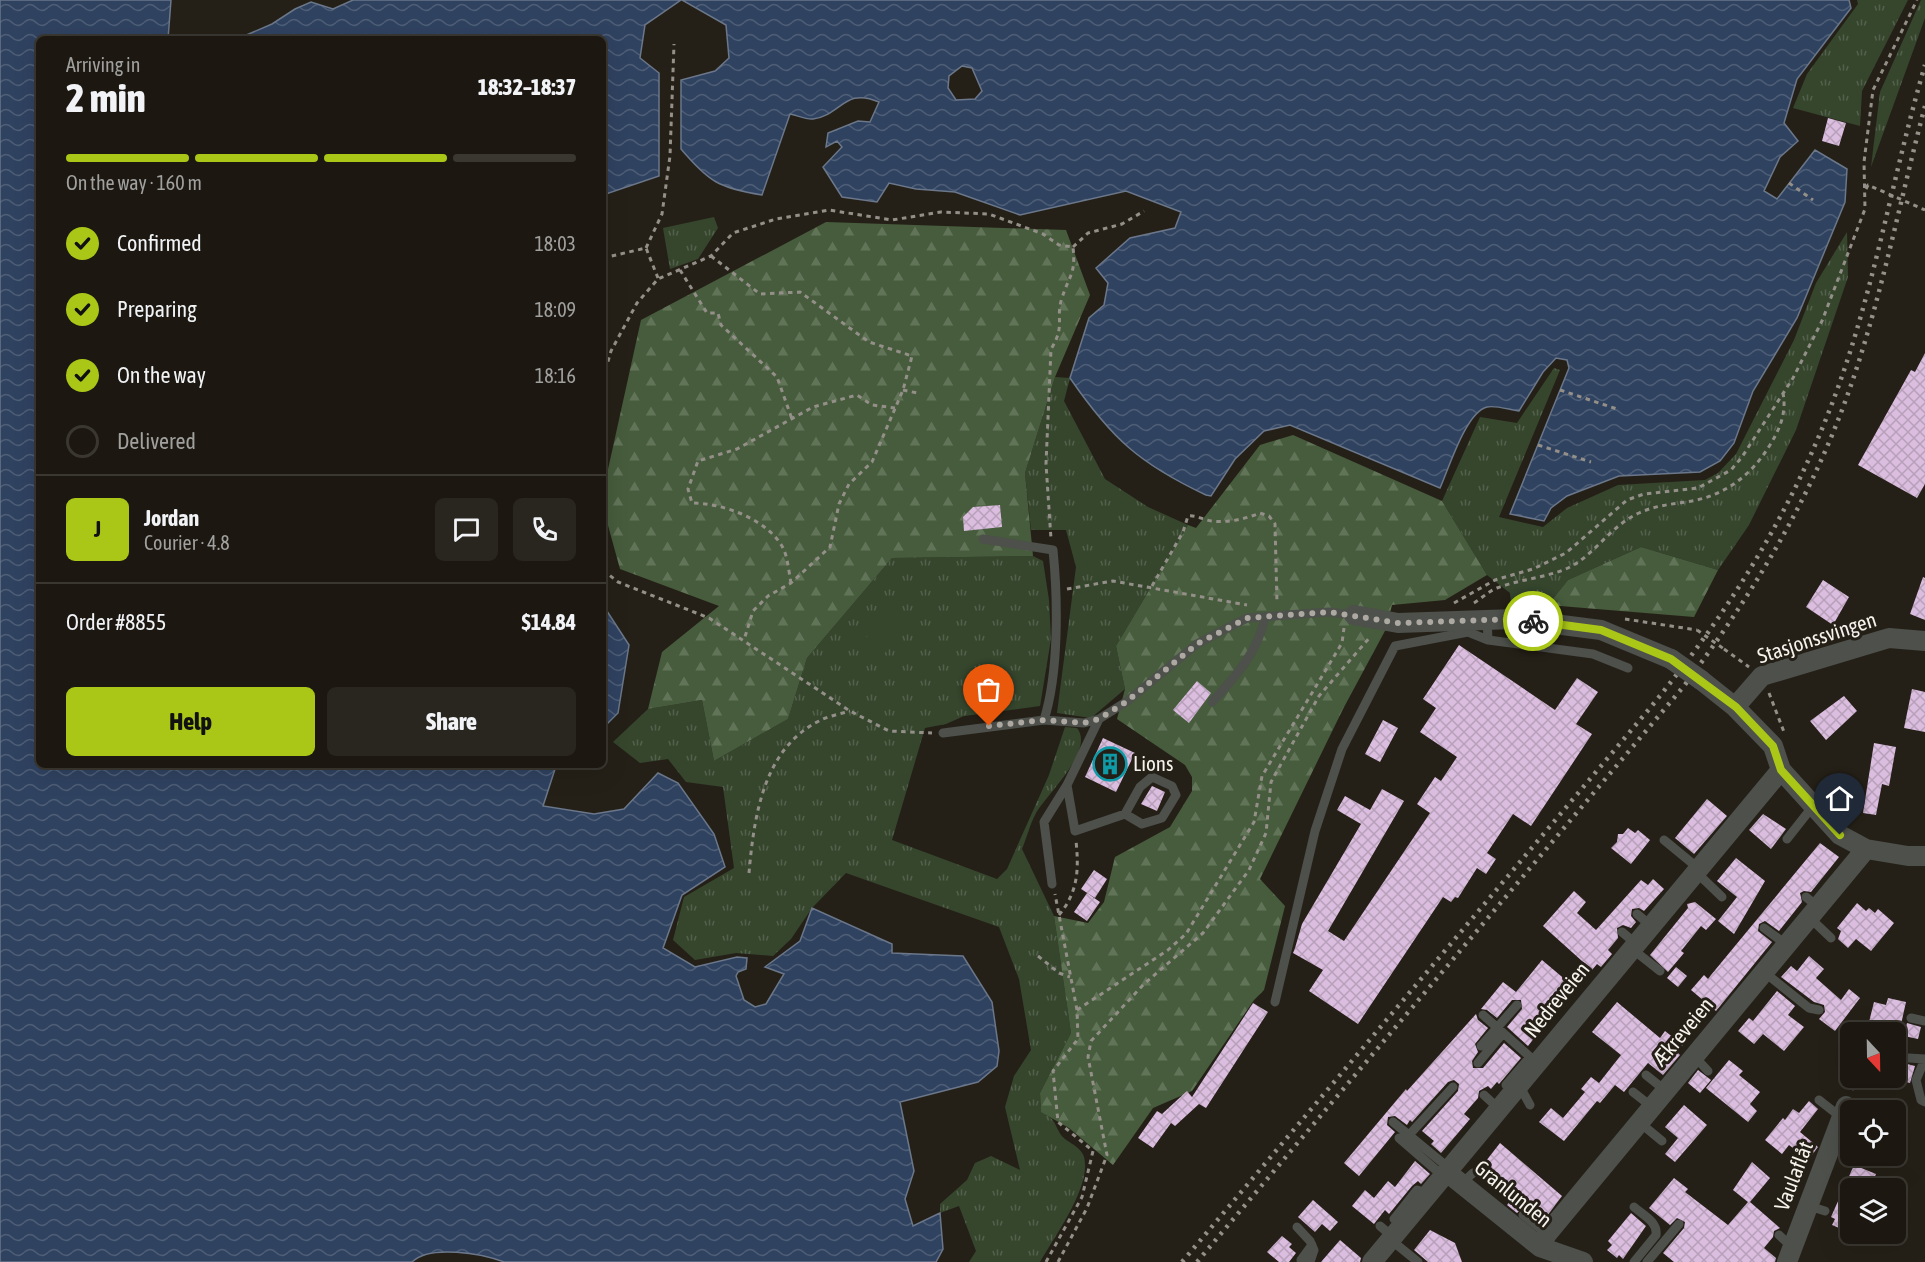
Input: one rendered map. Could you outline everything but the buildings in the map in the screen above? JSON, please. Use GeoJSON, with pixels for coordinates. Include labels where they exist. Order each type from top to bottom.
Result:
{"type":"FeatureCollection","features":[{"type":"Feature","properties":{"kind":"street"},"geometry":{"type":"LineString","coordinates":[[1350,614],[1393,622],[1515,619],[1601,630],[1671,659],[1736,707],[1773,746],[1781,770],[1840,835],[1866,849],[1908,856],[1925,856]]}},
{"type":"Feature","properties":{"kind":"street","name":"Stasjonssvingen"},"geometry":{"type":"LineString","coordinates":[[1736,707],[1762,676],[1889,638],[1925,641]]}},
{"type":"Feature","properties":{"kind":"street","name":"Nedreveien"},"geometry":{"type":"LineString","coordinates":[[1372,1262],[1390,1230],[1455,1175],[1499,1109],[1512,1085],[1564,1020],[1630,941],[1652,921],[1697,870],[1708,847],[1781,770]]}},
{"type":"Feature","properties":{"kind":"street","name":"Ækreveien"},"geometry":{"type":"LineString","coordinates":[[1543,1240],[1764,972],[1811,907],[1866,849]]}},
{"type":"Feature","properties":{"kind":"street","name":"Vaulaflåt"},"geometry":{"type":"LineString","coordinates":[[1786,1249],[1817,1208],[1840,1126]]}},
{"type":"Feature","properties":{"kind":"street","name":"Granlunden"},"geometry":{"type":"LineString","coordinates":[[1455,1175],[1543,1240],[1583,1262]]}},
{"type":"Feature","properties":{"kind":"lane"},"geometry":{"type":"LineString","coordinates":[[983,539],[1053,550],[1057,591],[1050,700],[1044,720]]}},
{"type":"Feature","properties":{"kind":"lane"},"geometry":{"type":"LineString","coordinates":[[943,733],[1044,720],[1084,723],[1099,719],[1126,702],[1197,644],[1247,618],[1350,614]]}},
{"type":"Feature","properties":{"kind":"lane"},"geometry":{"type":"LineString","coordinates":[[1212,702],[1244,668],[1262,634],[1265,618]]}},
{"type":"Feature","properties":{"kind":"lane"},"geometry":{"type":"LineString","coordinates":[[1487,620],[1488,640]]}},
{"type":"Feature","properties":{"kind":"lane"},"geometry":{"type":"LineString","coordinates":[[1275,1002],[1315,831],[1342,749],[1395,646],[1468,632],[1488,640],[1593,654],[1628,668]]}},
{"type":"Feature","properties":{"kind":"lane"},"geometry":{"type":"LineString","coordinates":[[1052,884],[1044,822],[1067,785],[1099,719]]}},
{"type":"Feature","properties":{"kind":"lane"},"geometry":{"type":"LineString","coordinates":[[1067,785],[1075,831],[1125,814],[1140,787],[1152,777],[1172,786],[1176,795],[1162,818],[1142,824],[1125,814]]}},
{"type":"Feature","properties":{"kind":"lane"},"geometry":{"type":"LineString","coordinates":[[1787,839],[1813,806]]}},
{"type":"Feature","properties":{"kind":"lane"},"geometry":{"type":"LineString","coordinates":[[1664,840],[1722,897]]}},
{"type":"Feature","properties":{"kind":"lane"},"geometry":{"type":"LineString","coordinates":[[1811,907],[1831,938]]}},
{"type":"Feature","properties":{"kind":"lane"},"geometry":{"type":"LineString","coordinates":[[1764,928],[1778,950]]}},
{"type":"Feature","properties":{"kind":"lane"},"geometry":{"type":"LineString","coordinates":[[1630,941],[1660,971]]}},
{"type":"Feature","properties":{"kind":"lane"},"geometry":{"type":"LineString","coordinates":[[1764,972],[1809,1008],[1819,1010]]}},
{"type":"Feature","properties":{"kind":"lane"},"geometry":{"type":"LineString","coordinates":[[1478,1063],[1517,1005]]}},
{"type":"Feature","properties":{"kind":"lane"},"geometry":{"type":"LineString","coordinates":[[1483,1015],[1533,1060]]}},
{"type":"Feature","properties":{"kind":"lane"},"geometry":{"type":"LineString","coordinates":[[1911,1018],[1925,1021]]}},
{"type":"Feature","properties":{"kind":"lane"},"geometry":{"type":"LineString","coordinates":[[1481,1046],[1500,1030]]}},
{"type":"Feature","properties":{"kind":"lane"},"geometry":{"type":"LineString","coordinates":[[1694,1056],[1708,1071]]}},
{"type":"Feature","properties":{"kind":"lane"},"geometry":{"type":"LineString","coordinates":[[1909,1058],[1925,1059],[1916,1080],[1921,1100],[1925,1102]]}},
{"type":"Feature","properties":{"kind":"lane"},"geometry":{"type":"LineString","coordinates":[[1646,1075],[1666,1091]]}},
{"type":"Feature","properties":{"kind":"lane"},"geometry":{"type":"LineString","coordinates":[[1512,1085],[1530,1105]]}},
{"type":"Feature","properties":{"kind":"lane"},"geometry":{"type":"LineString","coordinates":[[1404,1136],[1453,1087]]}},
{"type":"Feature","properties":{"kind":"lane"},"geometry":{"type":"LineString","coordinates":[[1633,1092],[1662,1141]]}},
{"type":"Feature","properties":{"kind":"lane"},"geometry":{"type":"LineString","coordinates":[[1484,1095],[1499,1109]]}},
{"type":"Feature","properties":{"kind":"lane"},"geometry":{"type":"LineString","coordinates":[[1819,1100],[1840,1110]]}},
{"type":"Feature","properties":{"kind":"lane"},"geometry":{"type":"LineString","coordinates":[[1393,1122],[1404,1136],[1455,1175]]}},
{"type":"Feature","properties":{"kind":"lane"},"geometry":{"type":"LineString","coordinates":[[1634,1207],[1649,1219],[1656,1230],[1656,1235],[1634,1262]]}},
{"type":"Feature","properties":{"kind":"lane"},"geometry":{"type":"LineString","coordinates":[[1522,1215],[1543,1240]]}},
{"type":"Feature","properties":{"kind":"lane"},"geometry":{"type":"LineString","coordinates":[[1647,1262],[1679,1224]]}},
{"type":"Feature","properties":{"kind":"lane"},"geometry":{"type":"LineString","coordinates":[[1297,1227],[1314,1250],[1310,1261]]}},
{"type":"Feature","properties":{"kind":"lane"},"geometry":{"type":"LineString","coordinates":[[1390,1230],[1418,1262]]}},
{"type":"Feature","properties":{"kind":"path"},"geometry":{"type":"LineString","coordinates":[[1448,605],[1463,599],[1495,579],[1533,569],[1566,553],[1627,500],[1644,494],[1698,488],[1714,482],[1731,470],[1742,457],[1783,393],[1822,321],[1865,209],[1864,162],[1873,90],[1917,0]]}},
{"type":"Feature","properties":{"kind":"path"},"geometry":{"type":"LineString","coordinates":[[658,279],[646,248],[662,214],[670,156],[674,44]]}},
{"type":"Feature","properties":{"kind":"path"},"geometry":{"type":"LineString","coordinates":[[1789,183],[1813,200]]}},
{"type":"Feature","properties":{"kind":"path"},"geometry":{"type":"LineString","coordinates":[[1865,191],[1868,184],[1925,210]]}},
{"type":"Feature","properties":{"kind":"path"},"geometry":{"type":"LineString","coordinates":[[606,368],[611,351],[632,312],[658,279],[711,256],[733,233],[776,219],[829,210],[892,220],[941,212],[989,214],[1043,234],[1059,245],[1073,247]]}},
{"type":"Feature","properties":{"kind":"path"},"geometry":{"type":"LineString","coordinates":[[1073,247],[1088,233],[1122,224],[1144,211]]}},
{"type":"Feature","properties":{"kind":"path"},"geometry":{"type":"LineString","coordinates":[[1053,550],[1046,475],[1051,349],[1060,334],[1062,299],[1070,282],[1075,262],[1073,247]]}},
{"type":"Feature","properties":{"kind":"path"},"geometry":{"type":"LineString","coordinates":[[606,257],[646,248]]}},
{"type":"Feature","properties":{"kind":"path"},"geometry":{"type":"LineString","coordinates":[[711,256],[760,294],[800,292],[869,342],[912,356],[903,390],[872,462],[849,484],[839,504],[830,547],[791,583],[768,596],[753,611],[744,640]]}},
{"type":"Feature","properties":{"kind":"path"},"geometry":{"type":"LineString","coordinates":[[680,270],[706,313],[718,313],[721,326],[777,377],[792,419]]}},
{"type":"Feature","properties":{"kind":"path"},"geometry":{"type":"LineString","coordinates":[[903,390],[917,393]]}},
{"type":"Feature","properties":{"kind":"path"},"geometry":{"type":"LineString","coordinates":[[1560,390],[1617,409]]}},
{"type":"Feature","properties":{"kind":"path"},"geometry":{"type":"LineString","coordinates":[[1475,602],[1496,588],[1566,569],[1586,558],[1607,534],[1631,516],[1646,509],[1717,494],[1738,480],[1754,469],[1779,432],[1785,405],[1783,393]]}},
{"type":"Feature","properties":{"kind":"path"},"geometry":{"type":"LineString","coordinates":[[791,583],[784,550],[775,538],[746,515],[711,503],[692,503],[688,489],[698,461],[737,449],[813,407],[857,395],[872,405],[895,408]]}},
{"type":"Feature","properties":{"kind":"path"},"geometry":{"type":"LineString","coordinates":[[1538,445],[1591,462]]}},
{"type":"Feature","properties":{"kind":"path"},"geometry":{"type":"LineString","coordinates":[[1152,586],[1183,532],[1188,516],[1197,516],[1209,521],[1226,521],[1251,518],[1260,513],[1269,516],[1275,524],[1277,603]]}},
{"type":"Feature","properties":{"kind":"path"},"geometry":{"type":"LineString","coordinates":[[606,572],[618,582],[709,618],[849,711],[889,731],[943,733]]}},
{"type":"Feature","properties":{"kind":"path"},"geometry":{"type":"LineString","coordinates":[[1057,591],[1113,581],[1152,586],[1248,605],[1258,604]]}},
{"type":"Feature","properties":{"kind":"path"},"geometry":{"type":"LineString","coordinates":[[1267,603],[1287,602]]}},
{"type":"Feature","properties":{"kind":"path"},"geometry":{"type":"LineString","coordinates":[[1077,1010],[1168,950],[1186,934],[1254,822],[1262,776],[1342,643],[1350,614]]}},
{"type":"Feature","properties":{"kind":"path"},"geometry":{"type":"LineString","coordinates":[[1058,1262],[1087,1208],[1107,1155],[1088,1057],[1091,1041],[1143,984],[1203,933],[1224,906],[1261,848],[1266,833],[1271,782],[1319,696],[1366,640],[1393,622]]}},
{"type":"Feature","properties":{"kind":"path"},"geometry":{"type":"LineString","coordinates":[[1697,630],[1762,676],[1786,736]]}},
{"type":"Feature","properties":{"kind":"path"},"geometry":{"type":"LineString","coordinates":[[749,873],[753,832],[765,783],[784,747],[818,721],[849,711]]}},
{"type":"Feature","properties":{"kind":"path"},"geometry":{"type":"LineString","coordinates":[[1059,915],[1069,903],[1076,887],[1078,863],[1075,831]]}},
{"type":"Feature","properties":{"kind":"path"},"geometry":{"type":"LineString","coordinates":[[1046,1262],[1082,1197],[1093,1151],[1058,1122],[1053,1071],[1078,1039],[1077,1010],[1052,884]]}},
{"type":"Feature","properties":{"kind":"path"},"geometry":{"type":"LineString","coordinates":[[1038,956],[1059,974],[1070,977]]}},
{"type":"Feature","properties":{"kind":"path"},"geometry":{"type":"LineString","coordinates":[[1849,1100],[1857,1078],[1871,1078],[1919,1090]]}},
{"type":"Feature","properties":{"kind":"green space"},"geometry":{"type":"Polygon","coordinates":[[[1857,0],[1908,0],[1862,91],[1860,126],[1793,108],[1807,74],[1858,4],[1857,0]]]}},
{"type":"Feature","properties":{"kind":"green space"},"geometry":{"type":"Polygon","coordinates":[[[1921,0],[1925,0],[1925,18],[1871,167],[1880,92],[1921,0]]]}},
{"type":"Feature","properties":{"kind":"green space"},"geometry":{"type":"Polygon","coordinates":[[[714,217],[718,228],[698,259],[670,269],[663,228],[714,217]]]}},
{"type":"Feature","properties":{"kind":"green space"},"geometry":{"type":"Polygon","coordinates":[[[826,222],[1066,230],[1090,295],[1055,377],[1025,473],[1033,556],[892,558],[807,658],[788,719],[714,761],[702,700],[648,709],[662,652],[719,606],[620,569],[606,518],[606,478],[641,320],[826,222]]]}},
{"type":"Feature","properties":{"kind":"green space"},"geometry":{"type":"Polygon","coordinates":[[[1847,232],[1848,277],[1796,430],[1749,525],[1718,570],[1641,547],[1568,580],[1548,605],[1511,603],[1510,593],[1487,575],[1442,501],[1480,417],[1517,423],[1554,368],[1560,370],[1499,517],[1543,527],[1567,508],[1618,485],[1705,480],[1718,473],[1736,454],[1794,340],[1816,283],[1847,232]]]}},
{"type":"Feature","properties":{"kind":"green space"},"geometry":{"type":"Polygon","coordinates":[[[1055,377],[1070,378],[1064,401],[1105,479],[1148,507],[1188,525],[1116,646],[1125,689],[1091,718],[1057,713],[1076,567],[1066,530],[1031,530],[1025,473],[1055,377]]]}},
{"type":"Feature","properties":{"kind":"green space"},"geometry":{"type":"Polygon","coordinates":[[[1293,435],[1442,501],[1487,575],[1445,600],[1392,605],[1386,629],[1343,709],[1260,879],[1285,906],[1264,990],[1254,1000],[1192,1091],[1153,1108],[1113,1165],[1069,1128],[1041,1112],[1040,1093],[1071,1033],[1054,916],[1088,923],[1104,902],[1115,857],[1170,827],[1192,791],[1192,777],[1185,765],[1117,719],[1125,689],[1116,646],[1188,525],[1196,528],[1260,445],[1293,435]]]}},
{"type":"Feature","properties":{"kind":"green space"},"geometry":{"type":"Polygon","coordinates":[[[1641,547],[1718,570],[1694,617],[1548,605],[1568,580],[1641,547]]]}},
{"type":"Feature","properties":{"kind":"green space"},"geometry":{"type":"Polygon","coordinates":[[[1033,556],[1043,561],[1049,600],[1051,639],[1040,706],[964,716],[946,724],[925,728],[892,840],[997,879],[1007,869],[1049,775],[1065,727],[1077,728],[1081,737],[1080,748],[1075,760],[1036,813],[1022,849],[1054,916],[1071,1033],[1040,1093],[1041,1111],[1052,1119],[1061,1135],[1082,1153],[1085,1169],[1070,1211],[1040,1262],[969,1262],[976,1251],[959,1206],[940,1213],[940,1204],[967,1180],[975,1163],[991,1156],[1020,1170],[1005,1107],[1014,1076],[1031,1050],[1019,979],[999,927],[846,873],[812,908],[791,939],[773,956],[736,953],[695,960],[673,940],[684,897],[734,868],[723,787],[686,782],[668,759],[640,763],[613,742],[648,709],[702,700],[714,761],[788,719],[807,658],[892,558],[1033,556]]]}},
{"type":"Feature","properties":{"kind":"green space"},"geometry":{"type":"Polygon","coordinates":[[[891,606],[910,620],[884,654],[865,639],[891,606]]]}},
{"type":"Feature","properties":{"kind":"water"},"geometry":{"type":"Polygon","coordinates":[[[0,0],[171,0],[168,36],[36,36],[36,768],[555,768],[543,806],[594,814],[624,809],[658,773],[678,783],[714,834],[725,867],[682,895],[663,948],[695,967],[737,957],[747,958],[746,969],[738,972],[736,976],[744,1000],[755,1007],[766,1004],[784,974],[765,967],[800,941],[812,908],[892,944],[892,953],[963,956],[992,1002],[999,1051],[997,1066],[978,1082],[900,1102],[914,1171],[905,1199],[913,1226],[940,1213],[943,1249],[936,1262],[504,1262],[483,1256],[443,1252],[431,1253],[412,1262],[0,1262],[0,0]]]}},
{"type":"Feature","properties":{"kind":"water"},"geometry":{"type":"Polygon","coordinates":[[[353,0],[681,0],[645,25],[640,58],[659,73],[659,176],[606,194],[606,36],[244,36],[272,24],[311,2],[333,9],[353,0]]]}},
{"type":"Feature","properties":{"kind":"water"},"geometry":{"type":"Polygon","coordinates":[[[682,0],[1849,0],[1851,8],[1797,79],[1784,123],[1798,141],[1780,157],[1764,191],[1777,199],[1815,150],[1847,169],[1845,202],[1797,318],[1753,391],[1734,443],[1720,461],[1700,472],[1619,476],[1567,496],[1551,508],[1544,521],[1510,514],[1569,368],[1567,360],[1556,358],[1543,372],[1519,411],[1487,407],[1479,411],[1465,430],[1440,488],[1290,425],[1264,431],[1235,459],[1211,496],[1183,484],[1129,448],[1100,418],[1070,378],[1089,318],[1104,305],[1108,283],[1096,268],[1130,238],[1175,228],[1181,212],[1126,191],[1020,215],[955,192],[916,189],[889,183],[877,202],[842,197],[823,167],[842,147],[837,141],[826,147],[828,133],[858,121],[870,122],[879,102],[867,98],[850,100],[823,117],[813,119],[790,114],[762,195],[725,186],[699,169],[681,149],[681,80],[715,71],[729,58],[726,25],[682,0]],[[962,66],[949,76],[948,88],[956,100],[975,99],[982,91],[972,68],[962,66]]]}},
{"type":"Feature","properties":{"kind":"water"},"geometry":{"type":"Polygon","coordinates":[[[606,610],[629,645],[618,713],[606,725],[606,610]]]}},
{"type":"Feature","properties":{"kind":"railway"},"geometry":{"type":"LineString","coordinates":[[1182,1262],[1650,708],[1679,672],[1732,597],[1779,519],[1800,478],[1836,393],[1862,312],[1925,65]]}},
{"type":"Feature","properties":{"kind":"railway"},"geometry":{"type":"LineString","coordinates":[[1197,1262],[1684,686],[1757,580],[1818,468],[1850,388],[1881,283],[1925,106]]}},
{"type":"Feature","properties":{"kind":"way so far"},"geometry":{"type":"LineString","coordinates":[[989,726],[1044,720],[1084,723],[1099,719],[1126,702],[1197,644],[1247,618],[1329,612],[1398,623],[1515,619],[1533,621]]}},
{"type":"Feature","properties":{"kind":"place","name":"Lions"},"geometry":{"type":"Point","coordinates":[1110,764]}},
{"type":"Feature","properties":{"kind":"route"},"geometry":{"type":"LineString","coordinates":[[1533,621],[1601,630],[1671,659],[1736,707],[1773,746],[1781,770],[1840,835]]}}]}
